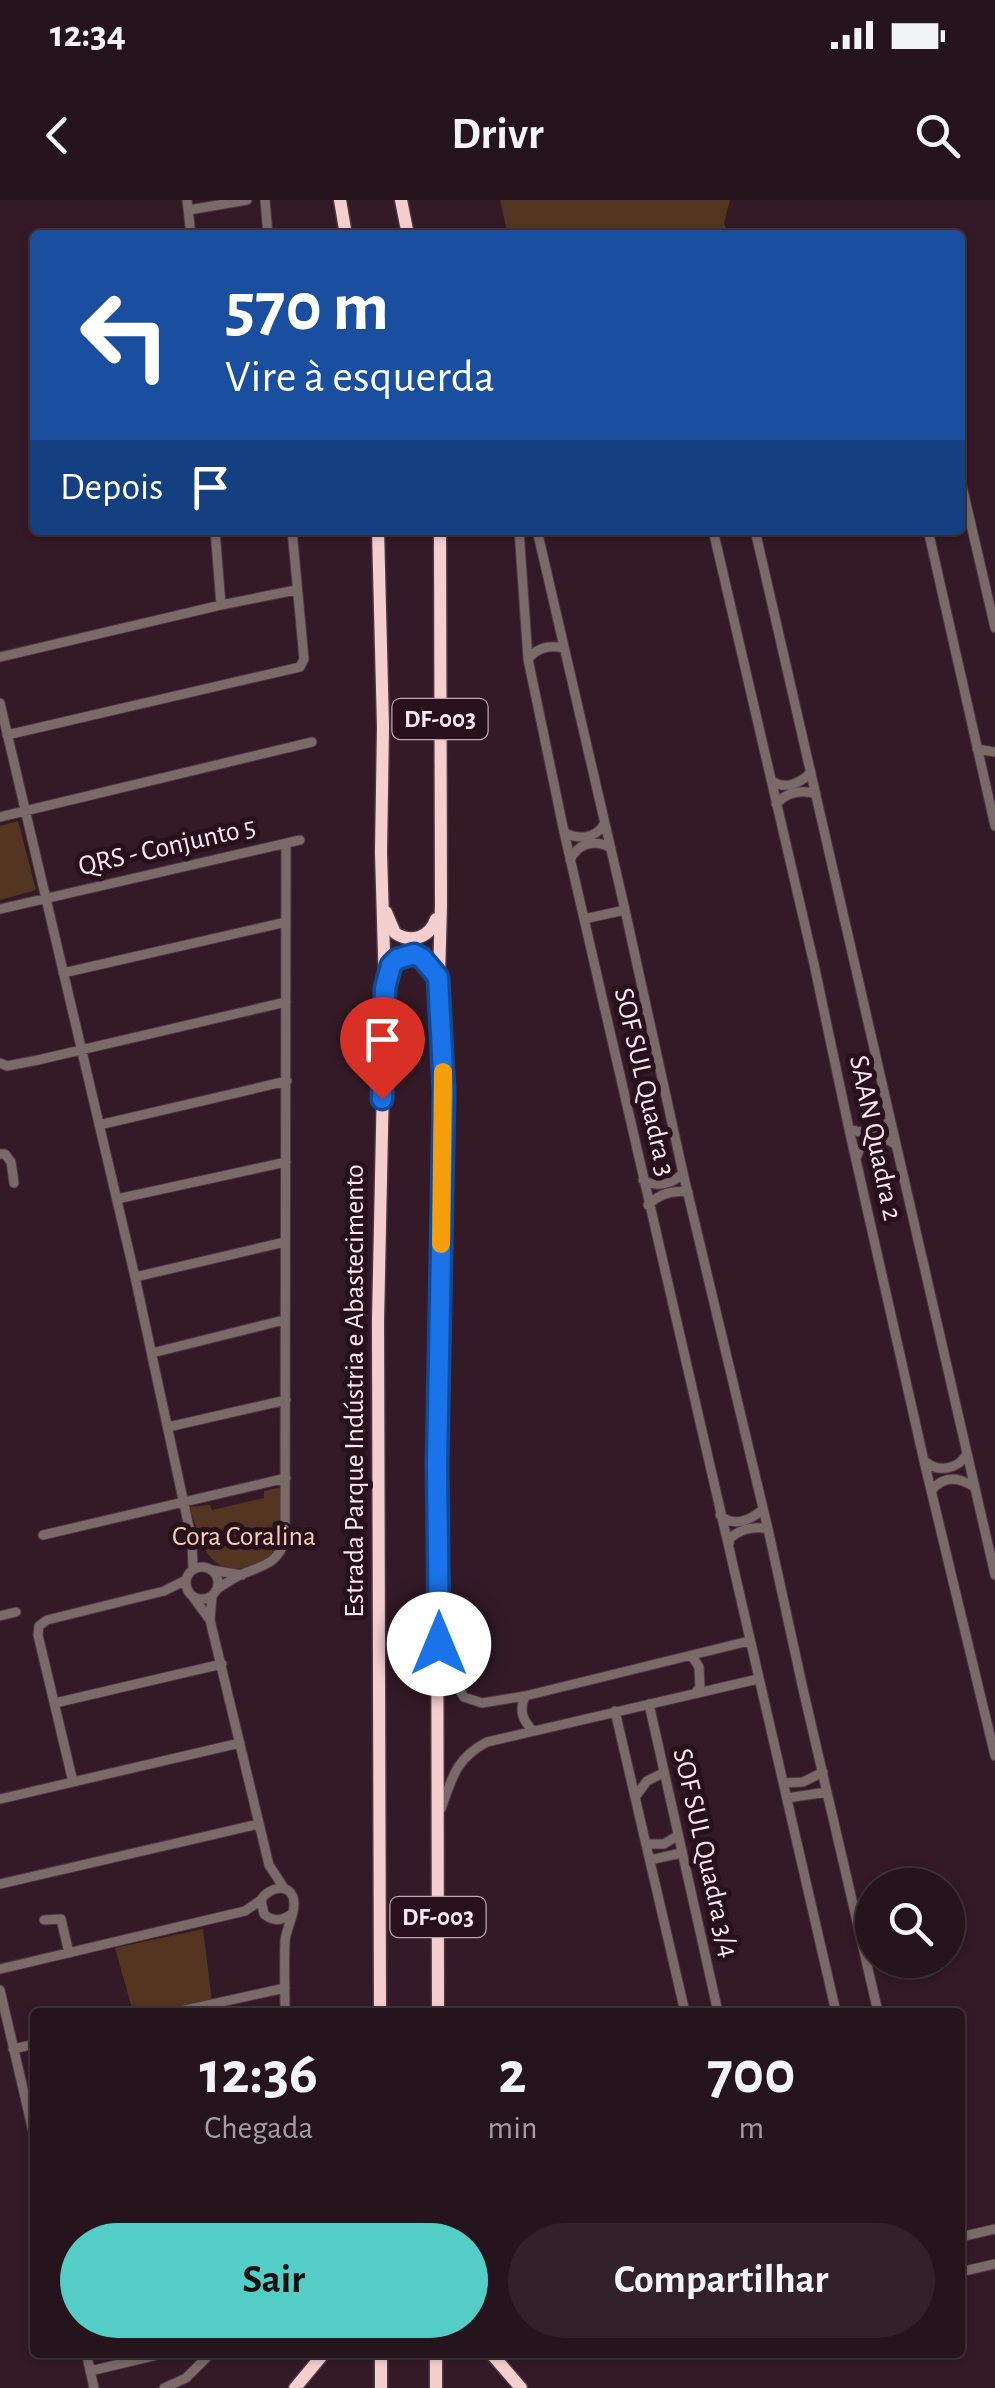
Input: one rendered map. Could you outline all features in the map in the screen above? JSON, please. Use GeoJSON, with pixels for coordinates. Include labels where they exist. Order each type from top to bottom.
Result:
{"type":"FeatureCollection","features":[{"type":"Feature","properties":{"kind":"highway"},"geometry":{"type":"LineString","coordinates":[[340,200],[345,230]]}},
{"type":"Feature","properties":{"kind":"highway"},"geometry":{"type":"LineString","coordinates":[[401,200],[407,230]]}},
{"type":"Feature","properties":{"kind":"highway","name":"Estrada Parque Indústria e Abastecimento"},"geometry":{"type":"LineString","coordinates":[[378,535],[385,988],[378,1322],[380,2008]]}},
{"type":"Feature","properties":{"kind":"highway","name":"DF-003"},"geometry":{"type":"LineString","coordinates":[[438,2008],[437,1464],[444,1092],[438,977],[440,535]]}},
{"type":"Feature","properties":{"kind":"highway"},"geometry":{"type":"LineString","coordinates":[[384,905],[395,933],[410,939],[431,931],[441,904]]}},
{"type":"Feature","properties":{"kind":"highway"},"geometry":{"type":"LineString","coordinates":[[385,988],[391,965],[406,955],[422,958],[438,977]]}},
{"type":"Feature","properties":{"kind":"highway"},"geometry":{"type":"LineString","coordinates":[[294,2388],[320,2358]]}},
{"type":"Feature","properties":{"kind":"highway"},"geometry":{"type":"LineString","coordinates":[[381,2358],[381,2388]]}},
{"type":"Feature","properties":{"kind":"highway"},"geometry":{"type":"LineString","coordinates":[[436,2358],[436,2388]]}},
{"type":"Feature","properties":{"kind":"highway"},"geometry":{"type":"LineString","coordinates":[[495,2358],[522,2388]]}},
{"type":"Feature","properties":{"kind":"street"},"geometry":{"type":"LineString","coordinates":[[190,230],[188,205],[247,200]]}},
{"type":"Feature","properties":{"kind":"street"},"geometry":{"type":"LineString","coordinates":[[265,200],[268,230]]}},
{"type":"Feature","properties":{"kind":"street"},"geometry":{"type":"LineString","coordinates":[[965,499],[995,628]]}},
{"type":"Feature","properties":{"kind":"street"},"geometry":{"type":"LineString","coordinates":[[215,535],[221,605]]}},
{"type":"Feature","properties":{"kind":"street"},"geometry":{"type":"LineString","coordinates":[[7,734],[300,667],[304,660],[292,535]]}},
{"type":"Feature","properties":{"kind":"street","name":"SOF SUL Quadra 3"},"geometry":{"type":"LineString","coordinates":[[519,535],[528,659],[570,860],[835,2008]]}},
{"type":"Feature","properties":{"kind":"street"},"geometry":{"type":"LineString","coordinates":[[538,535],[877,2008]]}},
{"type":"Feature","properties":{"kind":"street","name":"SAAN Quadra 2"},"geometry":{"type":"LineString","coordinates":[[713,535],[995,1756]]}},
{"type":"Feature","properties":{"kind":"street"},"geometry":{"type":"LineString","coordinates":[[756,535],[995,1576]]}},
{"type":"Feature","properties":{"kind":"street"},"geometry":{"type":"LineString","coordinates":[[929,535],[995,826]]}},
{"type":"Feature","properties":{"kind":"street"},"geometry":{"type":"LineString","coordinates":[[0,657],[296,590]]}},
{"type":"Feature","properties":{"kind":"street"},"geometry":{"type":"LineString","coordinates":[[528,659],[542,648],[564,648]]}},
{"type":"Feature","properties":{"kind":"street"},"geometry":{"type":"LineString","coordinates":[[0,703],[135,1276],[192,1541],[193,1569],[186,1580],[164,1591],[38,1626],[73,1782]]}},
{"type":"Feature","properties":{"kind":"street"},"geometry":{"type":"LineString","coordinates":[[0,816],[312,742]]}},
{"type":"Feature","properties":{"kind":"street"},"geometry":{"type":"LineString","coordinates":[[977,749],[995,752]]}},
{"type":"Feature","properties":{"kind":"street"},"geometry":{"type":"LineString","coordinates":[[983,773],[995,765]]}},
{"type":"Feature","properties":{"kind":"street"},"geometry":{"type":"LineString","coordinates":[[769,778],[776,785],[794,784],[811,772]]}},
{"type":"Feature","properties":{"kind":"street"},"geometry":{"type":"LineString","coordinates":[[776,804],[794,792],[816,794]]}},
{"type":"Feature","properties":{"kind":"street"},"geometry":{"type":"LineString","coordinates":[[564,832],[578,838],[589,836],[601,830],[605,822]]}},
{"type":"Feature","properties":{"kind":"street","name":"QRS - Conjunto 5"},"geometry":{"type":"LineString","coordinates":[[0,909],[300,840]]}},
{"type":"Feature","properties":{"kind":"street"},"geometry":{"type":"LineString","coordinates":[[570,860],[576,848],[602,843],[611,848]]}},
{"type":"Feature","properties":{"kind":"street"},"geometry":{"type":"LineString","coordinates":[[164,1591],[203,1600],[242,1574],[275,1560],[283,1548],[286,1532],[286,844]]}},
{"type":"Feature","properties":{"kind":"street"},"geometry":{"type":"LineString","coordinates":[[584,919],[625,910]]}},
{"type":"Feature","properties":{"kind":"street"},"geometry":{"type":"LineString","coordinates":[[64,973],[286,922]]}},
{"type":"Feature","properties":{"kind":"street"},"geometry":{"type":"LineString","coordinates":[[4,1064],[286,1002]]}},
{"type":"Feature","properties":{"kind":"street"},"geometry":{"type":"LineString","coordinates":[[98,1125],[287,1081]]}},
{"type":"Feature","properties":{"kind":"street"},"geometry":{"type":"LineString","coordinates":[[848,1129],[860,1134],[872,1132],[890,1119]]}},
{"type":"Feature","properties":{"kind":"street"},"geometry":{"type":"LineString","coordinates":[[856,1158],[865,1145],[889,1140],[896,1145]]}},
{"type":"Feature","properties":{"kind":"street"},"geometry":{"type":"LineString","coordinates":[[0,1154],[10,1157],[14,1183]]}},
{"type":"Feature","properties":{"kind":"street"},"geometry":{"type":"LineString","coordinates":[[116,1200],[286,1162]]}},
{"type":"Feature","properties":{"kind":"street"},"geometry":{"type":"LineString","coordinates":[[643,1180],[661,1184],[678,1179],[683,1173]]}},
{"type":"Feature","properties":{"kind":"street"},"geometry":{"type":"LineString","coordinates":[[648,1205],[661,1195],[688,1192]]}},
{"type":"Feature","properties":{"kind":"street"},"geometry":{"type":"LineString","coordinates":[[135,1276],[285,1242]]}},
{"type":"Feature","properties":{"kind":"street"},"geometry":{"type":"LineString","coordinates":[[152,1354],[284,1320]]}},
{"type":"Feature","properties":{"kind":"street"},"geometry":{"type":"LineString","coordinates":[[168,1427],[286,1400]]}},
{"type":"Feature","properties":{"kind":"street"},"geometry":{"type":"LineString","coordinates":[[924,1460],[942,1469],[958,1464],[967,1454]]}},
{"type":"Feature","properties":{"kind":"street"},"geometry":{"type":"LineString","coordinates":[[43,1535],[286,1478]]}},
{"type":"Feature","properties":{"kind":"street"},"geometry":{"type":"LineString","coordinates":[[932,1490],[938,1482],[950,1479],[961,1479],[974,1487]]}},
{"type":"Feature","properties":{"kind":"street"},"geometry":{"type":"LineString","coordinates":[[720,1515],[726,1520],[742,1521],[763,1508]]}},
{"type":"Feature","properties":{"kind":"street"},"geometry":{"type":"LineString","coordinates":[[728,1548],[730,1538],[742,1530],[768,1529]]}},
{"type":"Feature","properties":{"kind":"street"},"geometry":{"type":"LineString","coordinates":[[192,1541],[218,1578],[210,1620]]}},
{"type":"Feature","properties":{"kind":"street"},"geometry":{"type":"LineString","coordinates":[[193,1569],[242,1574]]}},
{"type":"Feature","properties":{"kind":"street"},"geometry":{"type":"LineString","coordinates":[[186,1580],[186,1588],[210,1620],[270,1865],[294,1900],[286,1938],[285,2008]]}},
{"type":"Feature","properties":{"kind":"street"},"geometry":{"type":"LineString","coordinates":[[439,1609],[452,1673],[464,1697],[482,1703],[750,1640]]}},
{"type":"Feature","properties":{"kind":"street"},"geometry":{"type":"LineString","coordinates":[[0,1616],[16,1612]]}},
{"type":"Feature","properties":{"kind":"street"},"geometry":{"type":"LineString","coordinates":[[692,1656],[700,1671],[696,1692]]}},
{"type":"Feature","properties":{"kind":"street"},"geometry":{"type":"LineString","coordinates":[[55,1702],[222,1664]]}},
{"type":"Feature","properties":{"kind":"street"},"geometry":{"type":"LineString","coordinates":[[437,1821],[456,1768],[469,1752],[488,1742],[758,1679]]}},
{"type":"Feature","properties":{"kind":"street"},"geometry":{"type":"LineString","coordinates":[[524,1696],[520,1709],[532,1730]]}},
{"type":"Feature","properties":{"kind":"street","name":"SOF SUL Quadra 3/4"},"geometry":{"type":"LineString","coordinates":[[649,1704],[717,2008]]}},
{"type":"Feature","properties":{"kind":"street"},"geometry":{"type":"LineString","coordinates":[[615,1711],[684,2008]]}},
{"type":"Feature","properties":{"kind":"street"},"geometry":{"type":"LineString","coordinates":[[0,1799],[240,1743]]}},
{"type":"Feature","properties":{"kind":"street"},"geometry":{"type":"LineString","coordinates":[[636,1797],[647,1781],[664,1772]]}},
{"type":"Feature","properties":{"kind":"street"},"geometry":{"type":"LineString","coordinates":[[784,1783],[803,1782],[822,1772]]}},
{"type":"Feature","properties":{"kind":"street"},"geometry":{"type":"LineString","coordinates":[[787,1798],[827,1792]]}},
{"type":"Feature","properties":{"kind":"street"},"geometry":{"type":"LineString","coordinates":[[0,1884],[259,1824]]}},
{"type":"Feature","properties":{"kind":"street"},"geometry":{"type":"LineString","coordinates":[[646,1844],[664,1844],[677,1836]]}},
{"type":"Feature","properties":{"kind":"street"},"geometry":{"type":"LineString","coordinates":[[650,1860],[681,1853]]}},
{"type":"Feature","properties":{"kind":"street"},"geometry":{"type":"LineString","coordinates":[[270,1865],[261,1907],[286,1938]]}},
{"type":"Feature","properties":{"kind":"street"},"geometry":{"type":"LineString","coordinates":[[0,1969],[245,1911],[275,1887],[284,1888]]}},
{"type":"Feature","properties":{"kind":"street"},"geometry":{"type":"LineString","coordinates":[[245,1911],[282,1920],[290,1915]]}},
{"type":"Feature","properties":{"kind":"street"},"geometry":{"type":"LineString","coordinates":[[44,1920],[61,1919],[69,1953]]}},
{"type":"Feature","properties":{"kind":"street"},"geometry":{"type":"LineString","coordinates":[[194,2008],[285,1988]]}},
{"type":"Feature","properties":{"kind":"street"},"geometry":{"type":"LineString","coordinates":[[0,1990],[2,2018],[30,2117]]}},
{"type":"Feature","properties":{"kind":"street"},"geometry":{"type":"LineString","coordinates":[[13,2049],[30,2045]]}},
{"type":"Feature","properties":{"kind":"street"},"geometry":{"type":"LineString","coordinates":[[965,2236],[995,2229]]}},
{"type":"Feature","properties":{"kind":"street"},"geometry":{"type":"LineString","coordinates":[[965,2271],[995,2264]]}},
{"type":"Feature","properties":{"kind":"street"},"geometry":{"type":"LineString","coordinates":[[87,2358],[94,2388]]}},
{"type":"Feature","properties":{"kind":"street"},"geometry":{"type":"LineString","coordinates":[[90,2371],[145,2358]]}},
{"type":"Feature","properties":{"kind":"street"},"geometry":{"type":"LineString","coordinates":[[164,2388],[186,2378],[206,2358]]}},
{"type":"Feature","properties":{"kind":"green space"},"geometry":{"type":"Polygon","coordinates":[[[500,200],[730,200],[724,223],[727,230],[507,230],[500,200]]]}},
{"type":"Feature","properties":{"kind":"green space"},"geometry":{"type":"Polygon","coordinates":[[[18,821],[36,890],[0,900],[0,826],[18,821]]]}},
{"type":"Feature","properties":{"kind":"green space","name":"Cora Coralina"},"geometry":{"type":"Polygon","coordinates":[[[281,1489],[283,1530],[274,1555],[240,1569],[228,1568],[210,1556],[190,1507],[210,1505],[212,1510],[264,1498],[264,1491],[281,1489]]]}},
{"type":"Feature","properties":{"kind":"green space"},"geometry":{"type":"Polygon","coordinates":[[[203,1929],[212,2002],[186,2008],[132,2008],[115,1948],[203,1929]]]}},
{"type":"Feature","properties":{"kind":"slow traffic"},"geometry":{"type":"LineString","coordinates":[[441,1244],[443,1072]]}},
{"type":"Feature","properties":{"kind":"route"},"geometry":{"type":"LineString","coordinates":[[382,1099],[385,988],[391,965],[414,954],[438,977],[444,1092],[437,1464],[439,1644]]}}]}
